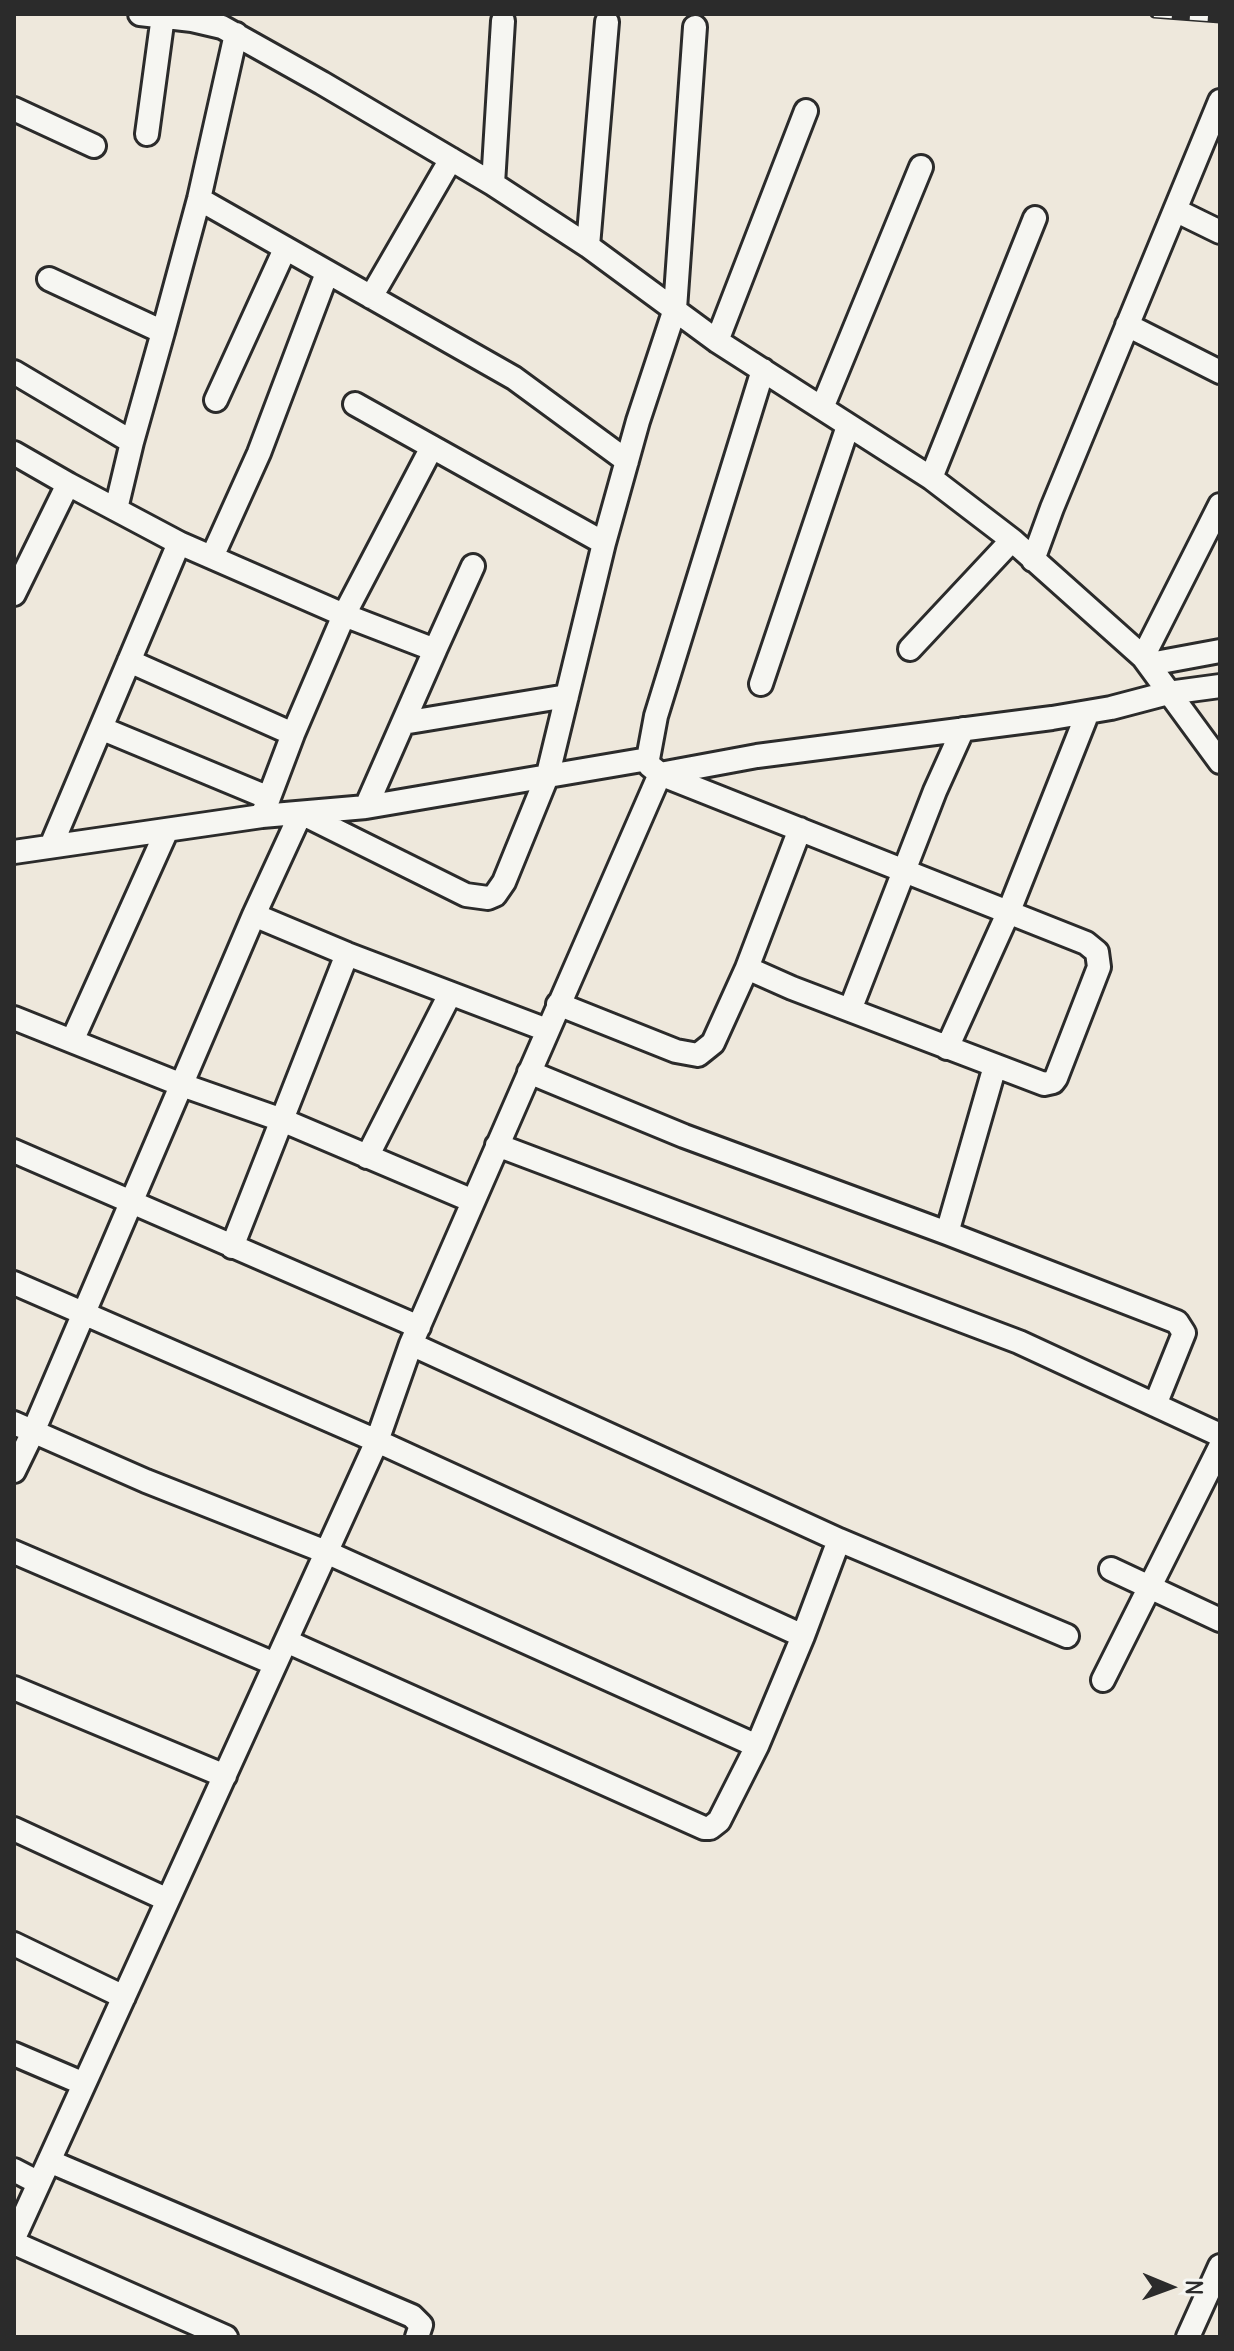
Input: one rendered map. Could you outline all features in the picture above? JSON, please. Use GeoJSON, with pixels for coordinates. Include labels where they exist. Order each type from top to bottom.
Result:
{"type":"FeatureCollection","features":[{"type":"Feature","properties":{"kind":"street"},"geometry":{"type":"LineString","coordinates":[[140,14],[208,22],[236,34],[451,159],[588,246],[717,341],[931,478],[1012,540],[1157,675],[1210,733],[1220,762]]}},
{"type":"Feature","properties":{"kind":"street"},"geometry":{"type":"LineString","coordinates":[[147,134],[163,16]]}},
{"type":"Feature","properties":{"kind":"street"},"geometry":{"type":"LineString","coordinates":[[493,184],[503,21]]}},
{"type":"Feature","properties":{"kind":"street"},"geometry":{"type":"LineString","coordinates":[[588,246],[607,22]]}},
{"type":"Feature","properties":{"kind":"street"},"geometry":{"type":"LineString","coordinates":[[301,813],[466,895],[488,898],[495,895],[504,882],[548,774],[604,543],[638,421],[675,309],[695,27]]}},
{"type":"Feature","properties":{"kind":"street"},"geometry":{"type":"LineString","coordinates":[[116,509],[199,199],[236,34]]}},
{"type":"Feature","properties":{"kind":"street"},"geometry":{"type":"LineString","coordinates":[[1033,560],[1220,101]]}},
{"type":"Feature","properties":{"kind":"street"},"geometry":{"type":"LineString","coordinates":[[14,109],[94,146]]}},
{"type":"Feature","properties":{"kind":"street"},"geometry":{"type":"LineString","coordinates":[[717,341],[806,111]]}},
{"type":"Feature","properties":{"kind":"street"},"geometry":{"type":"LineString","coordinates":[[371,297],[451,159]]}},
{"type":"Feature","properties":{"kind":"street"},"geometry":{"type":"LineString","coordinates":[[822,408],[921,167]]}},
{"type":"Feature","properties":{"kind":"street"},"geometry":{"type":"LineString","coordinates":[[199,199],[514,378],[627,461]]}},
{"type":"Feature","properties":{"kind":"street"},"geometry":{"type":"LineString","coordinates":[[1175,210],[1220,232]]}},
{"type":"Feature","properties":{"kind":"street"},"geometry":{"type":"LineString","coordinates":[[931,478],[1035,218]]}},
{"type":"Feature","properties":{"kind":"street"},"geometry":{"type":"LineString","coordinates":[[216,400],[285,249]]}},
{"type":"Feature","properties":{"kind":"street"},"geometry":{"type":"LineString","coordinates":[[212,557],[259,453],[327,273]]}},
{"type":"Feature","properties":{"kind":"street"},"geometry":{"type":"LineString","coordinates":[[49,279],[163,332]]}},
{"type":"Feature","properties":{"kind":"street"},"geometry":{"type":"LineString","coordinates":[[1127,325],[1220,372]]}},
{"type":"Feature","properties":{"kind":"street"},"geometry":{"type":"LineString","coordinates":[[226,2337],[14,2241],[82,2083],[377,1441],[415,1336],[558,1004],[654,766],[656,716],[763,370]]}},
{"type":"Feature","properties":{"kind":"street"},"geometry":{"type":"LineString","coordinates":[[14,372],[132,442]]}},
{"type":"Feature","properties":{"kind":"street"},"geometry":{"type":"LineString","coordinates":[[355,404],[604,543]]}},
{"type":"Feature","properties":{"kind":"street"},"geometry":{"type":"LineString","coordinates":[[761,684],[848,426]]}},
{"type":"Feature","properties":{"kind":"street"},"geometry":{"type":"LineString","coordinates":[[266,807],[293,734],[344,615],[432,447]]}},
{"type":"Feature","properties":{"kind":"street"},"geometry":{"type":"LineString","coordinates":[[14,453],[179,543],[344,615],[435,650]]}},
{"type":"Feature","properties":{"kind":"street"},"geometry":{"type":"LineString","coordinates":[[14,594],[68,484]]}},
{"type":"Feature","properties":{"kind":"street"},"geometry":{"type":"LineString","coordinates":[[1157,675],[1219,508]]}},
{"type":"Feature","properties":{"kind":"street"},"geometry":{"type":"LineString","coordinates":[[910,649],[1012,540]]}},
{"type":"Feature","properties":{"kind":"street"},"geometry":{"type":"LineString","coordinates":[[51,846],[179,543]]}},
{"type":"Feature","properties":{"kind":"street"},"geometry":{"type":"LineString","coordinates":[[366,807],[473,566]]}},
{"type":"Feature","properties":{"kind":"street"},"geometry":{"type":"LineString","coordinates":[[103,729],[266,807],[301,813],[366,807],[548,774],[757,756],[1088,712],[1157,675],[1220,651]]}},
{"type":"Feature","properties":{"kind":"street"},"geometry":{"type":"LineString","coordinates":[[129,661],[293,734]]}},
{"type":"Feature","properties":{"kind":"street"},"geometry":{"type":"LineString","coordinates":[[1157,675],[1220,686]]}},
{"type":"Feature","properties":{"kind":"street"},"geometry":{"type":"LineString","coordinates":[[403,723],[567,696]]}},
{"type":"Feature","properties":{"kind":"street"},"geometry":{"type":"LineString","coordinates":[[947,1048],[1009,911],[1088,712]]}},
{"type":"Feature","properties":{"kind":"street"},"geometry":{"type":"LineString","coordinates":[[850,1010],[935,791],[963,729]]}},
{"type":"Feature","properties":{"kind":"street"},"geometry":{"type":"LineString","coordinates":[[654,766],[800,829],[1086,943],[1100,959],[1053,1082],[1038,1083],[747,968]]}},
{"type":"Feature","properties":{"kind":"street"},"geometry":{"type":"LineString","coordinates":[[14,852],[167,830],[266,807]]}},
{"type":"Feature","properties":{"kind":"street"},"geometry":{"type":"LineString","coordinates":[[14,1471],[24,1427],[83,1313],[301,813]]}},
{"type":"Feature","properties":{"kind":"street"},"geometry":{"type":"LineString","coordinates":[[558,1004],[676,1051],[698,1055],[713,1043],[747,968],[800,829]]}},
{"type":"Feature","properties":{"kind":"street"},"geometry":{"type":"LineString","coordinates":[[72,1041],[167,830]]}},
{"type":"Feature","properties":{"kind":"street"},"geometry":{"type":"LineString","coordinates":[[254,915],[547,1030]]}},
{"type":"Feature","properties":{"kind":"street"},"geometry":{"type":"LineString","coordinates":[[232,1247],[347,954]]}},
{"type":"Feature","properties":{"kind":"street"},"geometry":{"type":"LineString","coordinates":[[367,1157],[450,994]]}},
{"type":"Feature","properties":{"kind":"street"},"geometry":{"type":"LineString","coordinates":[[14,1018],[182,1085],[282,1120],[473,1201]]}},
{"type":"Feature","properties":{"kind":"street"},"geometry":{"type":"LineString","coordinates":[[947,1233],[995,1066]]}},
{"type":"Feature","properties":{"kind":"street"},"geometry":{"type":"LineString","coordinates":[[529,1072],[684,1136],[947,1233],[1180,1325],[1184,1333],[1155,1405]]}},
{"type":"Feature","properties":{"kind":"street"},"geometry":{"type":"LineString","coordinates":[[497,1145],[1019,1342],[1220,1435]]}},
{"type":"Feature","properties":{"kind":"street"},"geometry":{"type":"LineString","coordinates":[[14,1151],[232,1247],[839,1540],[1067,1636]]}},
{"type":"Feature","properties":{"kind":"street"},"geometry":{"type":"LineString","coordinates":[[14,1283],[377,1441],[803,1636]]}},
{"type":"Feature","properties":{"kind":"street"},"geometry":{"type":"LineString","coordinates":[[24,1427],[146,1481],[326,1552],[757,1746]]}},
{"type":"Feature","properties":{"kind":"street"},"geometry":{"type":"LineString","coordinates":[[1103,1680],[1220,1447]]}},
{"type":"Feature","properties":{"kind":"street"},"geometry":{"type":"LineString","coordinates":[[286,1641],[704,1828],[710,1828],[719,1821],[757,1746],[839,1540]]}},
{"type":"Feature","properties":{"kind":"street"},"geometry":{"type":"LineString","coordinates":[[14,1552],[275,1664]]}},
{"type":"Feature","properties":{"kind":"street"},"geometry":{"type":"LineString","coordinates":[[1111,1569],[1220,1620]]}},
{"type":"Feature","properties":{"kind":"street"},"geometry":{"type":"LineString","coordinates":[[14,1688],[225,1776]]}},
{"type":"Feature","properties":{"kind":"street"},"geometry":{"type":"LineString","coordinates":[[14,1829],[168,1900]]}},
{"type":"Feature","properties":{"kind":"street"},"geometry":{"type":"LineString","coordinates":[[14,1944],[124,1997]]}},
{"type":"Feature","properties":{"kind":"street"},"geometry":{"type":"LineString","coordinates":[[14,2054],[82,2083]]}},
{"type":"Feature","properties":{"kind":"street"},"geometry":{"type":"LineString","coordinates":[[49,2161],[412,2316],[421,2325],[417,2337]]}},
{"type":"Feature","properties":{"kind":"street"},"geometry":{"type":"LineString","coordinates":[[14,2170],[39,2183]]}},
{"type":"Feature","properties":{"kind":"street"},"geometry":{"type":"LineString","coordinates":[[1188,2337],[1220,2266]]}},
{"type":"Feature","properties":{"kind":"railway"},"geometry":{"type":"LineString","coordinates":[[1154,14],[1220,19]]}}]}
